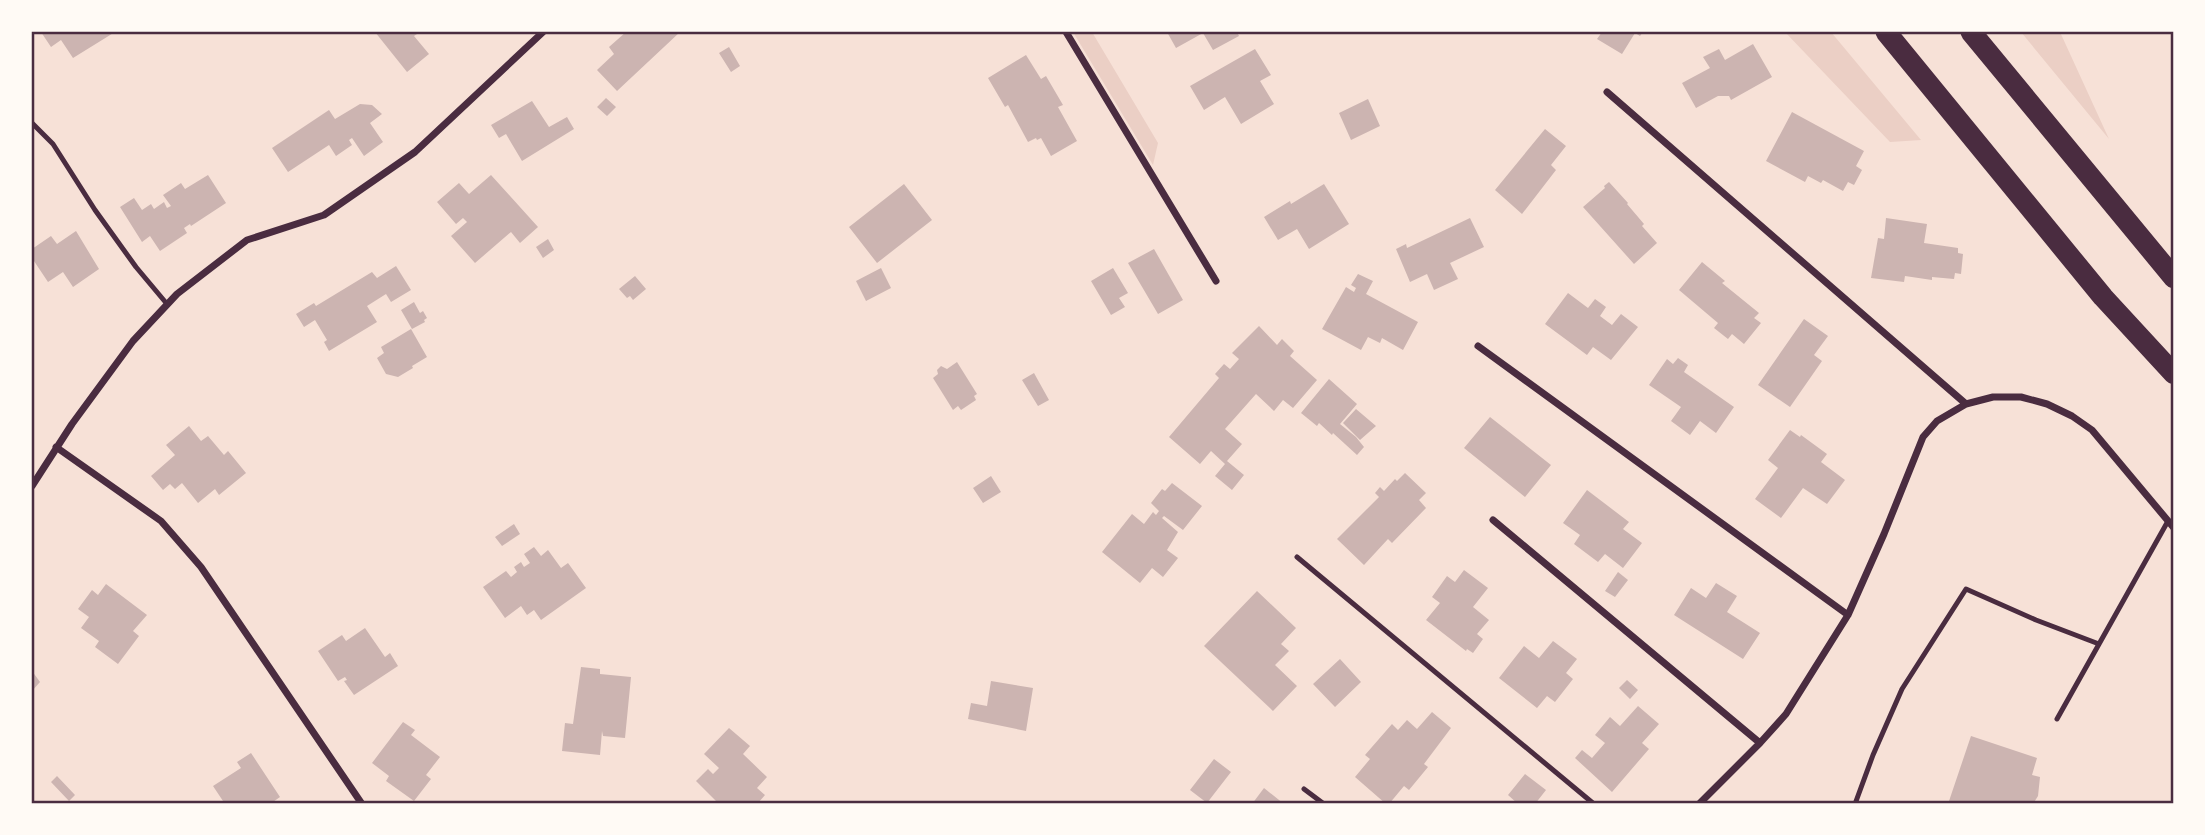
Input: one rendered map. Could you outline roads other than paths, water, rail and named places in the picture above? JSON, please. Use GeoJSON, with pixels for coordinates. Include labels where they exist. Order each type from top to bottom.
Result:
{"type":"FeatureCollection","features":[{"type":"Feature","properties":{"kind":"highway"},"geometry":{"type":"LineString","coordinates":[[1886,32],[2103,297],[2174,374]]}},
{"type":"Feature","properties":{"kind":"highway"},"geometry":{"type":"LineString","coordinates":[[1971,32],[2174,278]]}},
{"type":"Feature","properties":{"kind":"street"},"geometry":{"type":"LineString","coordinates":[[32,486],[56,447],[133,341],[177,294],[247,240],[324,215],[415,152],[542,32]]}},
{"type":"Feature","properties":{"kind":"street"},"geometry":{"type":"LineString","coordinates":[[1066,32],[1216,281]]}},
{"type":"Feature","properties":{"kind":"street"},"geometry":{"type":"LineString","coordinates":[[1607,92],[1966,404]]}},
{"type":"Feature","properties":{"kind":"street"},"geometry":{"type":"LineString","coordinates":[[1478,345],[1848,615]]}},
{"type":"Feature","properties":{"kind":"street"},"geometry":{"type":"LineString","coordinates":[[1699,803],[1786,714],[1848,615],[1923,437],[1937,421],[1966,404],[1993,397],[2021,397],[2047,404],[2072,416],[2092,430],[2171,525]]}},
{"type":"Feature","properties":{"kind":"street"},"geometry":{"type":"LineString","coordinates":[[56,447],[161,521],[201,567],[362,803]]}},
{"type":"Feature","properties":{"kind":"street"},"geometry":{"type":"LineString","coordinates":[[1493,520],[1760,743]]}},
{"type":"Feature","properties":{"kind":"lane"},"geometry":{"type":"LineString","coordinates":[[32,123],[53,144],[95,211],[167,304]]}},
{"type":"Feature","properties":{"kind":"lane"},"geometry":{"type":"LineString","coordinates":[[2057,719],[2171,525]]}},
{"type":"Feature","properties":{"kind":"lane"},"geometry":{"type":"LineString","coordinates":[[1297,557],[1594,803]]}},
{"type":"Feature","properties":{"kind":"lane"},"geometry":{"type":"LineString","coordinates":[[1855,803],[1902,688],[1966,589],[2099,644]]}},
{"type":"Feature","properties":{"kind":"lane"},"geometry":{"type":"LineString","coordinates":[[1304,789],[1324,803]]}}]}
